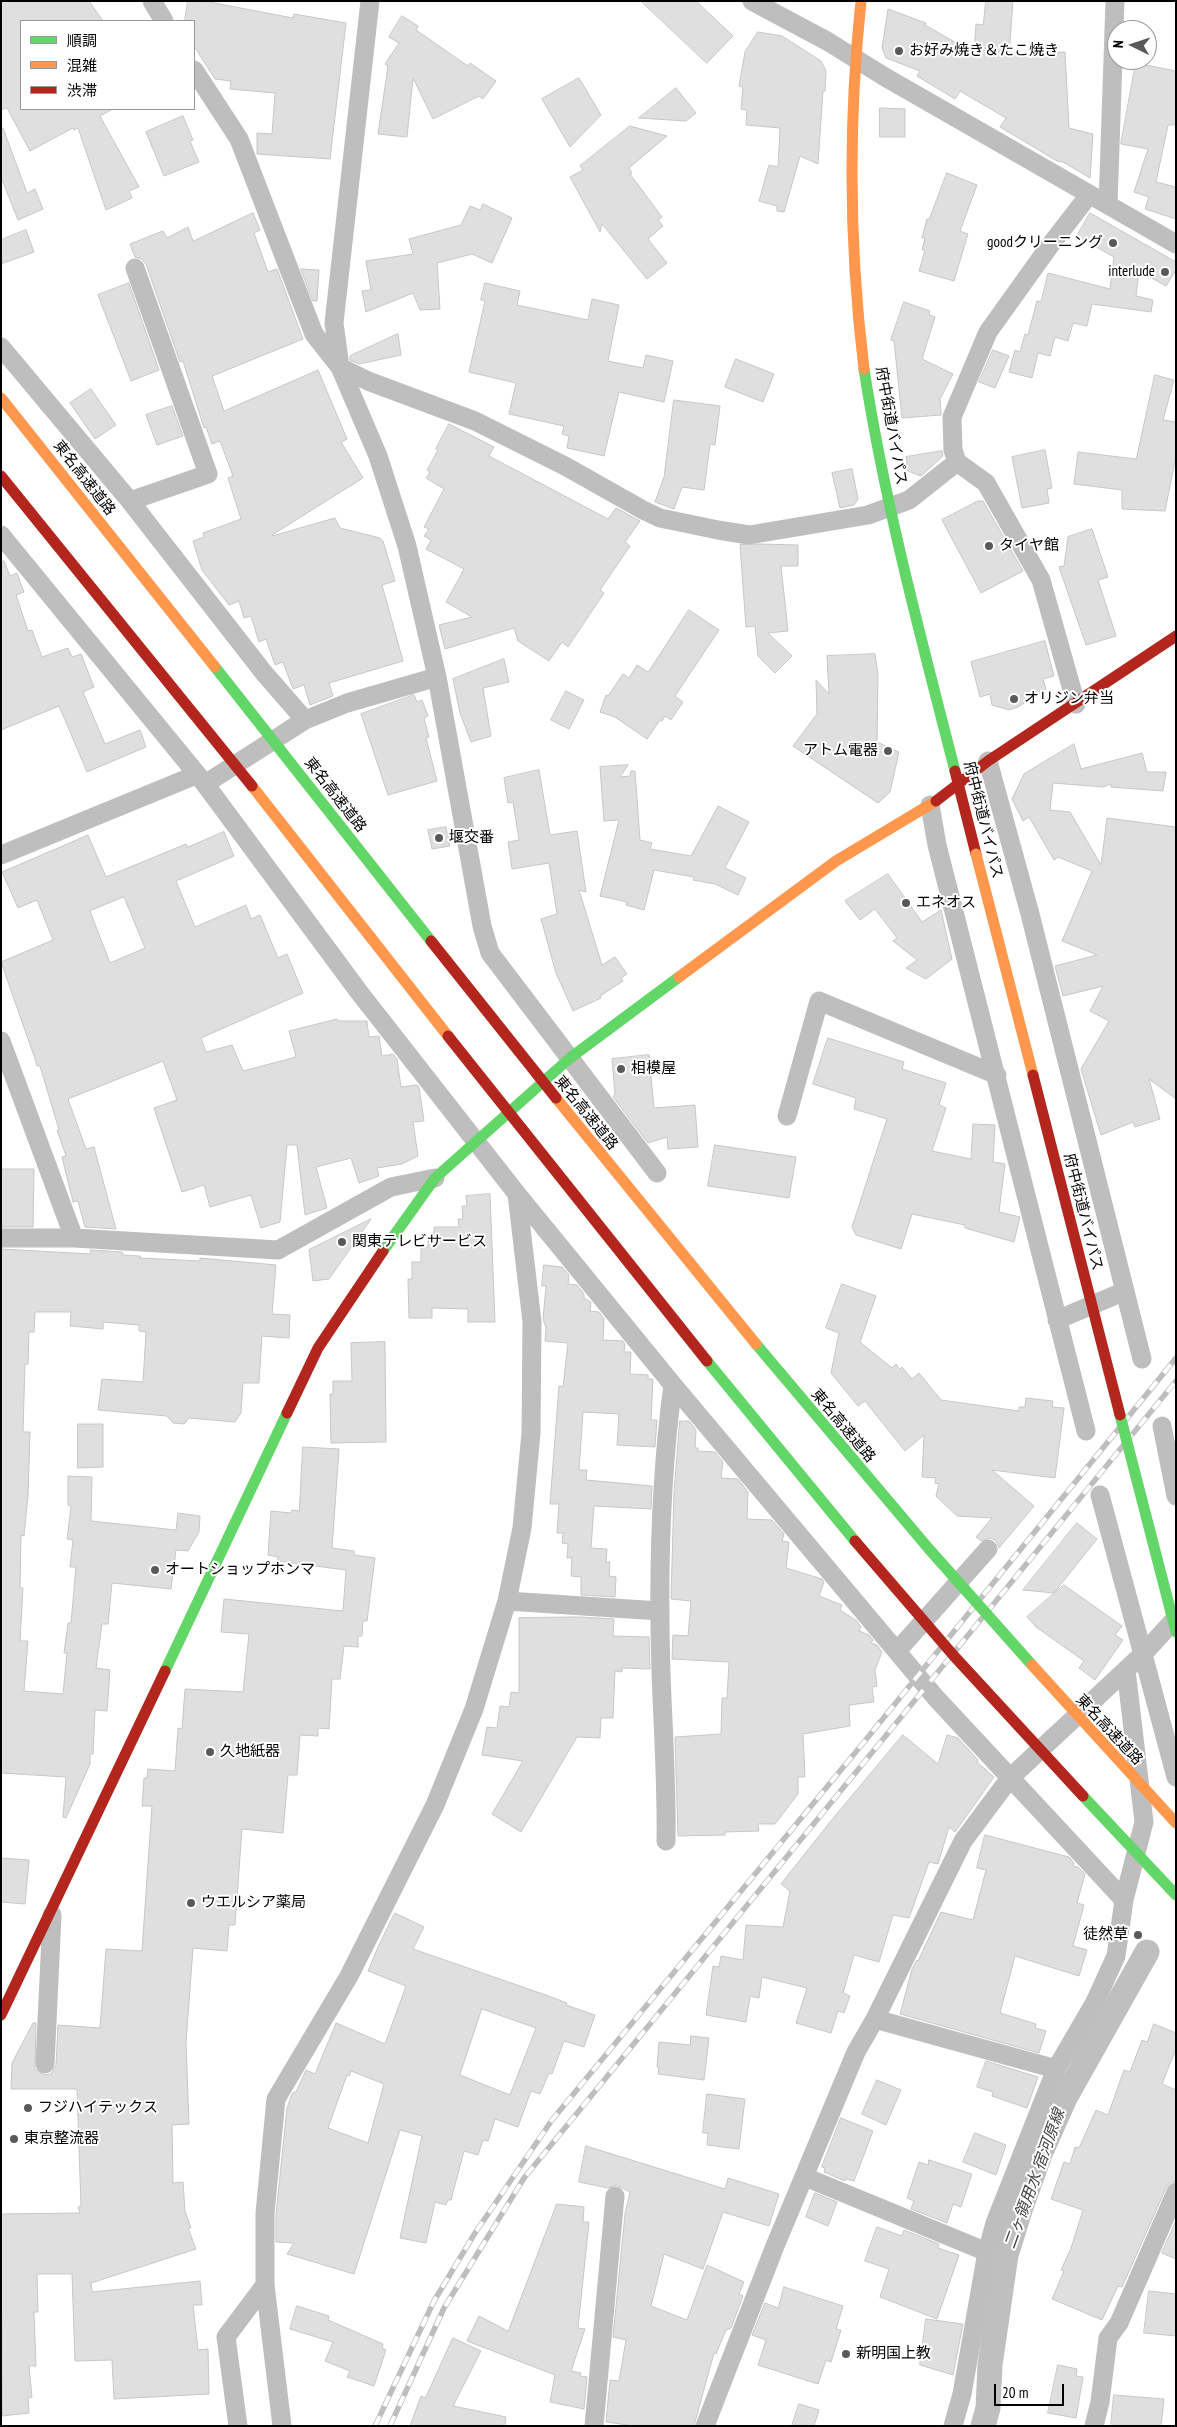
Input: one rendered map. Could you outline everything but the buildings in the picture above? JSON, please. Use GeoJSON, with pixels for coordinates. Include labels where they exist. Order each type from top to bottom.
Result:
{"type":"FeatureCollection","features":[{"type":"Feature","properties":{"kind":"main road","name":"府中街道バイパス"},"geometry":{"type":"LineString","coordinates":[[862,1],[854,59],[851,136],[857,289],[864,370],[890,507],[900,555],[976,854],[1176,1632]]}},
{"type":"Feature","properties":{"kind":"main road","name":"東名高速道路"},"geometry":{"type":"LineString","coordinates":[[1,398],[537,1076],[787,1383],[1052,1690],[1176,1823]]}},
{"type":"Feature","properties":{"kind":"main road"},"geometry":{"type":"LineString","coordinates":[[1,476],[213,737],[750,1416],[886,1578],[1030,1739],[1176,1896]]}},
{"type":"Feature","properties":{"kind":"main road"},"geometry":{"type":"LineString","coordinates":[[1,2015],[318,1348],[380,1255],[435,1178],[570,1058],[836,861],[930,805],[988,761],[1176,636]]}},
{"type":"Feature","properties":{"kind":"street"},"geometry":{"type":"LineString","coordinates":[[152,1],[163,20]]}},
{"type":"Feature","properties":{"kind":"street"},"geometry":{"type":"LineString","coordinates":[[340,367],[334,323],[370,1]]}},
{"type":"Feature","properties":{"kind":"street"},"geometry":{"type":"LineString","coordinates":[[752,1],[827,41],[854,59],[1176,244]]}},
{"type":"Feature","properties":{"kind":"street"},"geometry":{"type":"LineString","coordinates":[[1108,205],[1115,1]]}},
{"type":"Feature","properties":{"kind":"street"},"geometry":{"type":"LineString","coordinates":[[195,72],[239,139],[314,334],[340,367],[378,456],[407,546],[437,677],[482,926],[490,953],[657,1173]]}},
{"type":"Feature","properties":{"kind":"street"},"geometry":{"type":"LineString","coordinates":[[1076,704],[1041,580],[986,483],[957,462],[952,450],[952,417],[988,332],[1051,244],[1089,195]]}},
{"type":"Feature","properties":{"kind":"street"},"geometry":{"type":"LineString","coordinates":[[130,501],[208,474],[135,268]]}},
{"type":"Feature","properties":{"kind":"street"},"geometry":{"type":"LineString","coordinates":[[1,347],[130,501],[264,673],[305,720]]}},
{"type":"Feature","properties":{"kind":"street"},"geometry":{"type":"LineString","coordinates":[[340,367],[368,381],[474,421],[565,466],[660,518],[749,535],[868,515],[909,500],[957,462]]}},
{"type":"Feature","properties":{"kind":"street"},"geometry":{"type":"LineString","coordinates":[[1,535],[200,779],[359,992],[517,1194],[673,1385],[898,1650],[936,1698],[1124,1900]]}},
{"type":"Feature","properties":{"kind":"street"},"geometry":{"type":"LineString","coordinates":[[1,855],[200,779],[305,720],[347,703],[437,677]]}},
{"type":"Feature","properties":{"kind":"street"},"geometry":{"type":"LineString","coordinates":[[988,761],[1032,923],[1142,1359]]}},
{"type":"Feature","properties":{"kind":"street"},"geometry":{"type":"LineString","coordinates":[[930,805],[937,845],[1086,1431]]}},
{"type":"Feature","properties":{"kind":"street"},"geometry":{"type":"LineString","coordinates":[[787,1116],[818,1001],[997,1075]]}},
{"type":"Feature","properties":{"kind":"street"},"geometry":{"type":"LineString","coordinates":[[1,1042],[74,1238]]}},
{"type":"Feature","properties":{"kind":"street"},"geometry":{"type":"LineString","coordinates":[[1,1238],[74,1238],[278,1250],[391,1187],[435,1178]]}},
{"type":"Feature","properties":{"kind":"street"},"geometry":{"type":"LineString","coordinates":[[282,2426],[265,2285],[265,2212],[276,2099],[349,1976],[435,1805],[474,1709],[507,1601],[522,1528],[531,1433],[532,1322],[517,1194]]}},
{"type":"Feature","properties":{"kind":"street"},"geometry":{"type":"LineString","coordinates":[[1057,1320],[1125,1291]]}},
{"type":"Feature","properties":{"kind":"street"},"geometry":{"type":"LineString","coordinates":[[666,1841],[667,1779],[661,1674],[660,1611],[661,1503],[673,1385]]}},
{"type":"Feature","properties":{"kind":"street"},"geometry":{"type":"LineString","coordinates":[[1162,1426],[1176,1496]]}},
{"type":"Feature","properties":{"kind":"street"},"geometry":{"type":"LineString","coordinates":[[1100,1495],[1176,1777]]}},
{"type":"Feature","properties":{"kind":"street"},"geometry":{"type":"LineString","coordinates":[[898,1650],[988,1549]]}},
{"type":"Feature","properties":{"kind":"street"},"geometry":{"type":"LineString","coordinates":[[507,1601],[660,1611]]}},
{"type":"Feature","properties":{"kind":"street"},"geometry":{"type":"LineString","coordinates":[[705,2426],[775,2246],[856,2052],[875,2019],[963,1841],[1010,1778],[1143,1654],[1176,1618]]}},
{"type":"Feature","properties":{"kind":"street"},"geometry":{"type":"LineString","coordinates":[[953,2426],[964,2385],[987,2252],[1006,2192],[1056,2069],[1095,2002],[1116,1956],[1124,1900],[1144,1822],[1126,1670]]}},
{"type":"Feature","properties":{"kind":"street"},"geometry":{"type":"LineString","coordinates":[[45,2064],[52,1906]]}},
{"type":"Feature","properties":{"kind":"street"},"geometry":{"type":"LineString","coordinates":[[875,2019],[1056,2069]]}},
{"type":"Feature","properties":{"kind":"street"},"geometry":{"type":"LineString","coordinates":[[805,2177],[987,2252]]}},
{"type":"Feature","properties":{"kind":"street"},"geometry":{"type":"LineString","coordinates":[[1094,2426],[1100,2402],[1108,2338],[1119,2323],[1176,2192]]}},
{"type":"Feature","properties":{"kind":"street"},"geometry":{"type":"LineString","coordinates":[[594,2426],[615,2196]]}},
{"type":"Feature","properties":{"kind":"street"},"geometry":{"type":"LineString","coordinates":[[238,2426],[226,2337],[265,2285]]}},
{"type":"Feature","properties":{"kind":"waterway","name":"二ヶ領用水 宿河原線"},"geometry":{"type":"LineString","coordinates":[[983,2426],[988,2408],[990,2365],[1006,2255],[1021,2207],[1040,2154],[1065,2098],[1147,1952]]}},
{"type":"Feature","properties":{"kind":"railway"},"geometry":{"type":"LineString","coordinates":[[375,2426],[434,2301],[475,2233],[552,2120],[864,1742],[1176,1358]]}},
{"type":"Feature","properties":{"kind":"railway"},"geometry":{"type":"LineString","coordinates":[[390,2426],[444,2308],[524,2178],[1176,1381]]}},
{"type":"Feature","properties":{"kind":"traffic: fast"},"geometry":{"type":"LineString","coordinates":[[864,369],[893,521],[955,771]]}},
{"type":"Feature","properties":{"kind":"traffic: fast"},"geometry":{"type":"LineString","coordinates":[[215,667],[431,941]]}},
{"type":"Feature","properties":{"kind":"traffic: fast"},"geometry":{"type":"LineString","coordinates":[[383,1251],[435,1178],[570,1058],[679,977]]}},
{"type":"Feature","properties":{"kind":"traffic: fast"},"geometry":{"type":"LineString","coordinates":[[756,1344],[929,1549],[1032,1665]]}},
{"type":"Feature","properties":{"kind":"traffic: fast"},"geometry":{"type":"LineString","coordinates":[[707,1361],[855,1541]]}},
{"type":"Feature","properties":{"kind":"traffic: fast"},"geometry":{"type":"LineString","coordinates":[[165,1671],[287,1413]]}},
{"type":"Feature","properties":{"kind":"traffic: fast"},"geometry":{"type":"LineString","coordinates":[[1120,1415],[1176,1632]]}},
{"type":"Feature","properties":{"kind":"traffic: fast"},"geometry":{"type":"LineString","coordinates":[[1083,1796],[1176,1895]]}},
{"type":"Feature","properties":{"kind":"traffic: slow"},"geometry":{"type":"LineString","coordinates":[[861,1],[854,93],[852,185],[855,277],[864,369]]}},
{"type":"Feature","properties":{"kind":"traffic: slow"},"geometry":{"type":"LineString","coordinates":[[1,398],[215,667]]}},
{"type":"Feature","properties":{"kind":"traffic: slow"},"geometry":{"type":"LineString","coordinates":[[252,786],[448,1036]]}},
{"type":"Feature","properties":{"kind":"traffic: slow"},"geometry":{"type":"LineString","coordinates":[[679,977],[836,861],[936,801]]}},
{"type":"Feature","properties":{"kind":"traffic: slow"},"geometry":{"type":"LineString","coordinates":[[976,854],[1033,1075]]}},
{"type":"Feature","properties":{"kind":"traffic: slow"},"geometry":{"type":"LineString","coordinates":[[556,1098],[756,1344]]}},
{"type":"Feature","properties":{"kind":"traffic: slow"},"geometry":{"type":"LineString","coordinates":[[1032,1665],[1176,1823]]}},
{"type":"Feature","properties":{"kind":"traffic: jam"},"geometry":{"type":"LineString","coordinates":[[1,476],[252,786]]}},
{"type":"Feature","properties":{"kind":"traffic: jam"},"geometry":{"type":"LineString","coordinates":[[936,801],[988,761],[1176,636]]}},
{"type":"Feature","properties":{"kind":"traffic: jam"},"geometry":{"type":"LineString","coordinates":[[955,771],[976,854]]}},
{"type":"Feature","properties":{"kind":"traffic: jam"},"geometry":{"type":"LineString","coordinates":[[431,941],[556,1098]]}},
{"type":"Feature","properties":{"kind":"traffic: jam"},"geometry":{"type":"LineString","coordinates":[[448,1036],[707,1361]]}},
{"type":"Feature","properties":{"kind":"traffic: jam"},"geometry":{"type":"LineString","coordinates":[[1033,1075],[1120,1415]]}},
{"type":"Feature","properties":{"kind":"traffic: jam"},"geometry":{"type":"LineString","coordinates":[[287,1413],[318,1348],[383,1251]]}},
{"type":"Feature","properties":{"kind":"traffic: jam"},"geometry":{"type":"LineString","coordinates":[[855,1541],[954,1656],[1083,1796]]}},
{"type":"Feature","properties":{"kind":"traffic: jam"},"geometry":{"type":"LineString","coordinates":[[1,2015],[165,1671]]}},
{"type":"Feature","properties":{"kind":"place","name":"お好み焼き＆たこ焼き"},"geometry":{"type":"Point","coordinates":[899,51]}},
{"type":"Feature","properties":{"kind":"place","name":"goodクリーニング"},"geometry":{"type":"Point","coordinates":[1113,243]}},
{"type":"Feature","properties":{"kind":"place","name":"interlude"},"geometry":{"type":"Point","coordinates":[1165,272]}},
{"type":"Feature","properties":{"kind":"place","name":"タイヤ館"},"geometry":{"type":"Point","coordinates":[989,546]}},
{"type":"Feature","properties":{"kind":"place","name":"オリジン弁当"},"geometry":{"type":"Point","coordinates":[1014,699]}},
{"type":"Feature","properties":{"kind":"place","name":"アトム電器"},"geometry":{"type":"Point","coordinates":[888,751]}},
{"type":"Feature","properties":{"kind":"place","name":"堰交番"},"geometry":{"type":"Point","coordinates":[439,838]}},
{"type":"Feature","properties":{"kind":"place","name":"エネオス"},"geometry":{"type":"Point","coordinates":[906,903]}},
{"type":"Feature","properties":{"kind":"place","name":"相模屋"},"geometry":{"type":"Point","coordinates":[621,1069]}},
{"type":"Feature","properties":{"kind":"place","name":"関東テレビサービス"},"geometry":{"type":"Point","coordinates":[342,1242]}},
{"type":"Feature","properties":{"kind":"place","name":"オートショップホンマ"},"geometry":{"type":"Point","coordinates":[155,1570]}},
{"type":"Feature","properties":{"kind":"place","name":"久地紙器"},"geometry":{"type":"Point","coordinates":[210,1752]}},
{"type":"Feature","properties":{"kind":"place","name":"ウエルシア薬局"},"geometry":{"type":"Point","coordinates":[191,1903]}},
{"type":"Feature","properties":{"kind":"place","name":"徒然草"},"geometry":{"type":"Point","coordinates":[1138,1935]}},
{"type":"Feature","properties":{"kind":"place","name":"フジハイテックス"},"geometry":{"type":"Point","coordinates":[28,2108]}},
{"type":"Feature","properties":{"kind":"place","name":"東京整流器"},"geometry":{"type":"Point","coordinates":[14,2139]}},
{"type":"Feature","properties":{"kind":"place","name":"新明国上教"},"geometry":{"type":"Point","coordinates":[846,2354]}}]}
